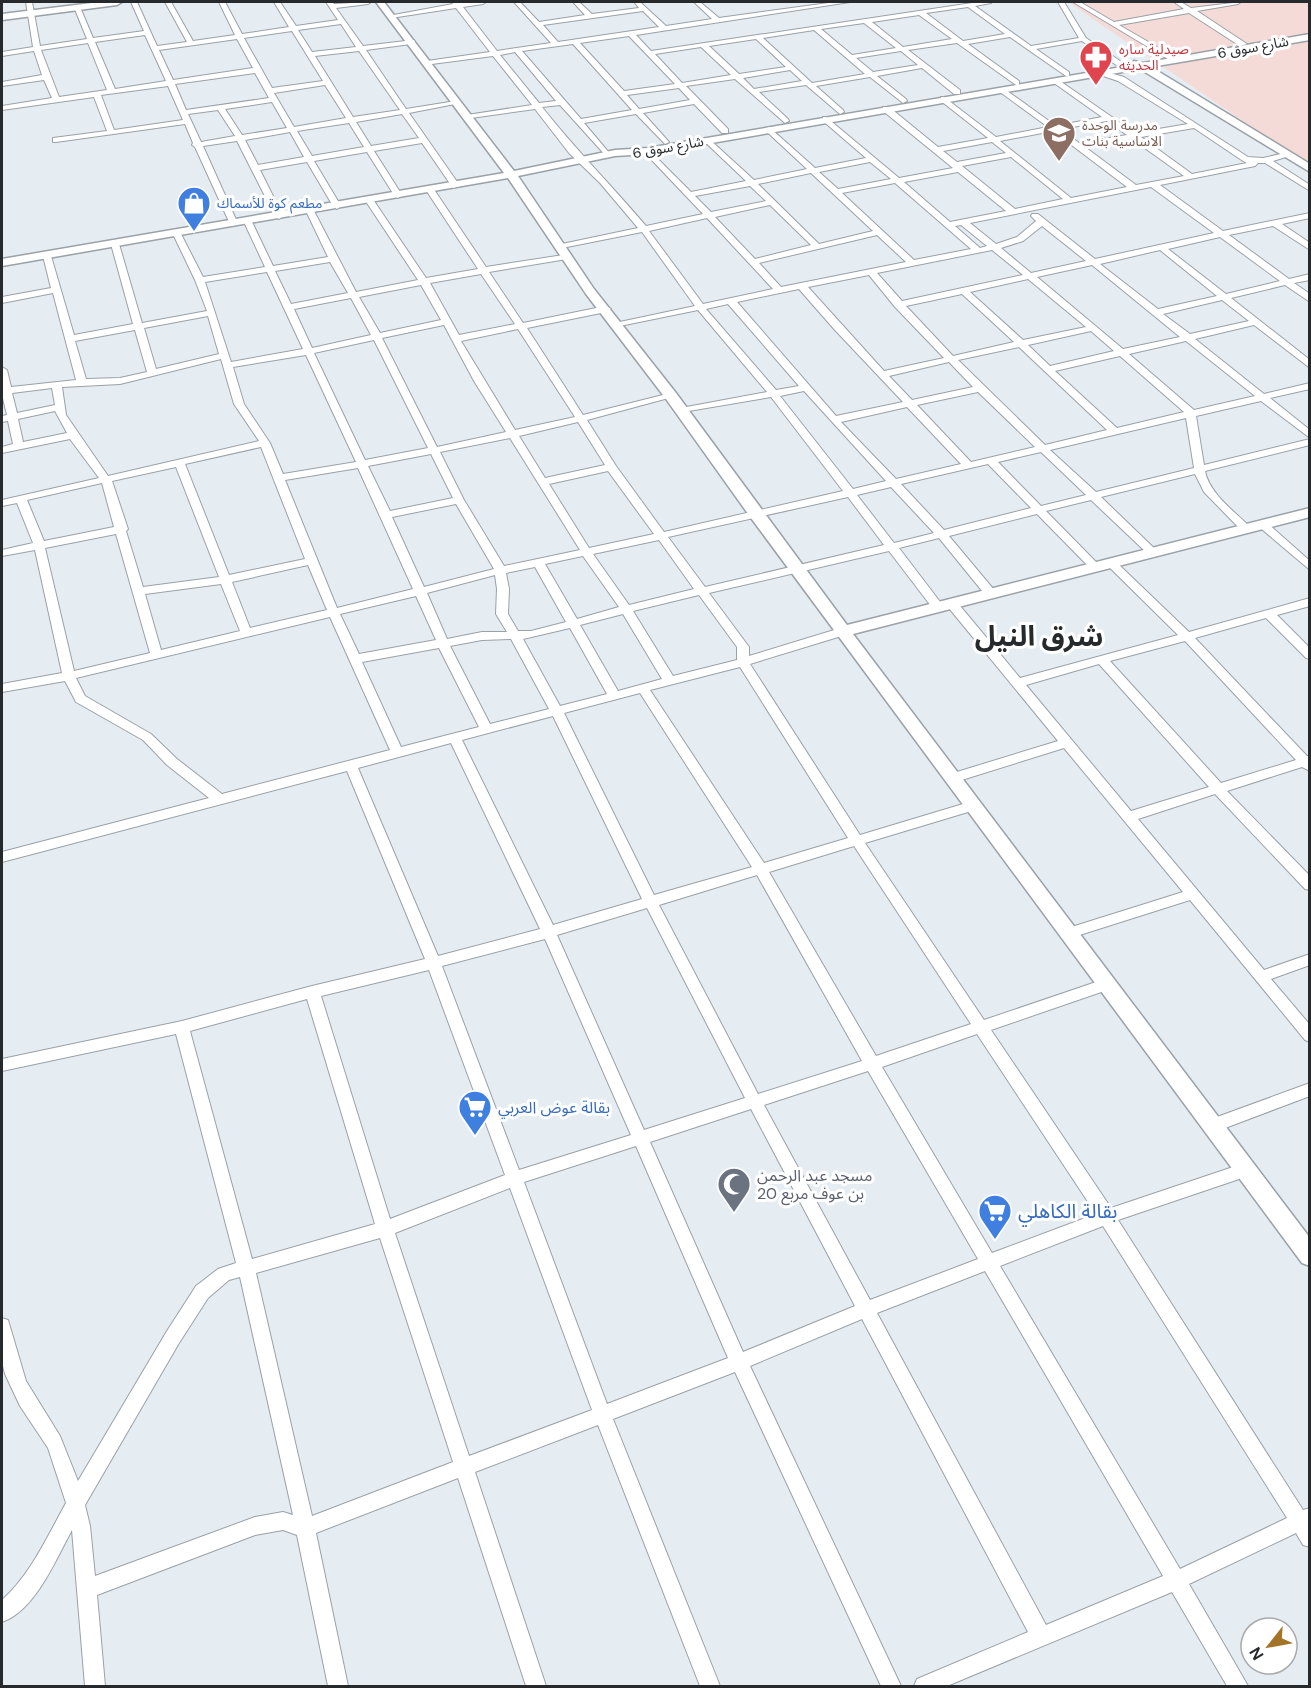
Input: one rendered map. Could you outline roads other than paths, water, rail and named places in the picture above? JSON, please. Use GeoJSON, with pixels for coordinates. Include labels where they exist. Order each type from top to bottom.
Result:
{"type":"FeatureCollection","features":[{"type":"Feature","properties":{"kind":"street"},"geometry":{"type":"LineString","coordinates":[[29,2],[37,49],[45,77],[57,100]]}},
{"type":"Feature","properties":{"kind":"street"},"geometry":{"type":"LineString","coordinates":[[2,17],[77,7],[89,3],[117,2]]}},
{"type":"Feature","properties":{"kind":"street"},"geometry":{"type":"LineString","coordinates":[[134,2],[156,48],[196,145],[234,224]]}},
{"type":"Feature","properties":{"kind":"street"},"geometry":{"type":"LineString","coordinates":[[168,2],[191,43]]}},
{"type":"Feature","properties":{"kind":"street"},"geometry":{"type":"LineString","coordinates":[[222,2],[257,70],[337,206]]}},
{"type":"Feature","properties":{"kind":"street"},"geometry":{"type":"LineString","coordinates":[[278,2],[309,56],[328,82],[398,195]]}},
{"type":"Feature","properties":{"kind":"street"},"geometry":{"type":"LineString","coordinates":[[330,4],[368,2]]}},
{"type":"Feature","properties":{"kind":"street"},"geometry":{"type":"LineString","coordinates":[[380,2],[512,176],[590,291],[671,396],[756,515],[1067,934],[1310,1256]]}},
{"type":"Feature","properties":{"kind":"street"},"geometry":{"type":"LineString","coordinates":[[391,15],[483,2]]}},
{"type":"Feature","properties":{"kind":"street"},"geometry":{"type":"LineString","coordinates":[[517,2],[556,44]]}},
{"type":"Feature","properties":{"kind":"street"},"geometry":{"type":"LineString","coordinates":[[576,2],[590,16]]}},
{"type":"Feature","properties":{"kind":"street"},"geometry":{"type":"LineString","coordinates":[[637,2],[664,28]]}},
{"type":"Feature","properties":{"kind":"street"},"geometry":{"type":"LineString","coordinates":[[700,2],[718,21]]}},
{"type":"Feature","properties":{"kind":"street"},"geometry":{"type":"LineString","coordinates":[[427,63],[718,21],[824,3],[847,2]]}},
{"type":"Feature","properties":{"kind":"street"},"geometry":{"type":"LineString","coordinates":[[649,53],[989,2]]}},
{"type":"Feature","properties":{"kind":"street"},"geometry":{"type":"LineString","coordinates":[[1061,2],[1083,39],[1122,65]]}},
{"type":"Feature","properties":{"kind":"street"},"geometry":{"type":"LineString","coordinates":[[1076,2],[1168,57]]}},
{"type":"Feature","properties":{"kind":"street"},"geometry":{"type":"LineString","coordinates":[[1177,2],[1243,44]]}},
{"type":"Feature","properties":{"kind":"street"},"geometry":{"type":"LineString","coordinates":[[1113,24],[1238,2]]}},
{"type":"Feature","properties":{"kind":"street"},"geometry":{"type":"LineString","coordinates":[[330,4],[456,186]]}},
{"type":"Feature","properties":{"kind":"street"},"geometry":{"type":"LineString","coordinates":[[456,4],[580,160],[645,229],[701,308],[774,394],[890,547],[1017,683],[1310,1036]]}},
{"type":"Feature","properties":{"kind":"street"},"geometry":{"type":"LineString","coordinates":[[969,4],[1066,74]]}},
{"type":"Feature","properties":{"kind":"street"},"geometry":{"type":"LineString","coordinates":[[77,7],[112,92]]}},
{"type":"Feature","properties":{"kind":"street"},"geometry":{"type":"LineString","coordinates":[[538,24],[644,9]]}},
{"type":"Feature","properties":{"kind":"street"},"geometry":{"type":"LineString","coordinates":[[920,12],[1016,83]]}},
{"type":"Feature","properties":{"kind":"street"},"geometry":{"type":"LineString","coordinates":[[865,20],[957,92]]}},
{"type":"Feature","properties":{"kind":"street"},"geometry":{"type":"LineString","coordinates":[[156,48],[342,22]]}},
{"type":"Feature","properties":{"kind":"street"},"geometry":{"type":"LineString","coordinates":[[815,28],[903,101]]}},
{"type":"Feature","properties":{"kind":"street"},"geometry":{"type":"LineString","coordinates":[[2,54],[148,32]]}},
{"type":"Feature","properties":{"kind":"street"},"geometry":{"type":"LineString","coordinates":[[630,33],[725,131]]}},
{"type":"Feature","properties":{"kind":"street"},"geometry":{"type":"LineString","coordinates":[[851,57],[1012,35]]}},
{"type":"Feature","properties":{"kind":"street","name":"شارع سوق 6"},"geometry":{"type":"LineString","coordinates":[[611,154],[648,151],[1103,73],[1168,57],[1310,35]]}},
{"type":"Feature","properties":{"kind":"street","name":"شارع سوق 6"},"geometry":{"type":"LineString","coordinates":[[611,154],[621,150],[725,131],[1310,35]]}},
{"type":"Feature","properties":{"kind":"street"},"geometry":{"type":"LineString","coordinates":[[758,37],[840,112]]}},
{"type":"Feature","properties":{"kind":"street"},"geometry":{"type":"LineString","coordinates":[[1030,48],[1083,39]]}},
{"type":"Feature","properties":{"kind":"street"},"geometry":{"type":"LineString","coordinates":[[309,56],[411,42]]}},
{"type":"Feature","properties":{"kind":"street"},"geometry":{"type":"LineString","coordinates":[[574,42],[665,142]]}},
{"type":"Feature","properties":{"kind":"street"},"geometry":{"type":"LineString","coordinates":[[703,45],[785,121]]}},
{"type":"Feature","properties":{"kind":"street"},"geometry":{"type":"LineString","coordinates":[[518,50],[579,122],[611,154]]}},
{"type":"Feature","properties":{"kind":"street"},"geometry":{"type":"LineString","coordinates":[[1139,64],[1310,169]]}},
{"type":"Feature","properties":{"kind":"street"},"geometry":{"type":"LineString","coordinates":[[753,91],[923,66]]}},
{"type":"Feature","properties":{"kind":"street"},"geometry":{"type":"LineString","coordinates":[[622,94],[792,68]]}},
{"type":"Feature","properties":{"kind":"street"},"geometry":{"type":"LineString","coordinates":[[2,108],[257,70]]}},
{"type":"Feature","properties":{"kind":"street"},"geometry":{"type":"LineString","coordinates":[[947,225],[1255,164],[1121,79],[1103,73]]}},
{"type":"Feature","properties":{"kind":"street"},"geometry":{"type":"LineString","coordinates":[[2,84],[45,77]]}},
{"type":"Feature","properties":{"kind":"street"},"geometry":{"type":"LineString","coordinates":[[1057,81],[1191,177]]}},
{"type":"Feature","properties":{"kind":"street"},"geometry":{"type":"LineString","coordinates":[[270,91],[328,82]]}},
{"type":"Feature","properties":{"kind":"street"},"geometry":{"type":"LineString","coordinates":[[1003,90],[1134,188]]}},
{"type":"Feature","properties":{"kind":"street"},"geometry":{"type":"LineString","coordinates":[[98,94],[111,131]]}},
{"type":"Feature","properties":{"kind":"street"},"geometry":{"type":"LineString","coordinates":[[182,113],[275,99]]}},
{"type":"Feature","properties":{"kind":"street"},"geometry":{"type":"LineString","coordinates":[[944,99],[1069,200]]}},
{"type":"Feature","properties":{"kind":"street"},"geometry":{"type":"LineString","coordinates":[[579,122],[696,101]]}},
{"type":"Feature","properties":{"kind":"street"},"geometry":{"type":"LineString","coordinates":[[467,117],[562,102]]}},
{"type":"Feature","properties":{"kind":"street"},"geometry":{"type":"LineString","coordinates":[[196,145],[456,103]]}},
{"type":"Feature","properties":{"kind":"street"},"geometry":{"type":"LineString","coordinates":[[221,108],[240,138],[279,216]]}},
{"type":"Feature","properties":{"kind":"street"},"geometry":{"type":"LineString","coordinates":[[886,109],[1013,212]]}},
{"type":"Feature","properties":{"kind":"street"},"geometry":{"type":"LineString","coordinates":[[936,150],[1109,118]]}},
{"type":"Feature","properties":{"kind":"street"},"geometry":{"type":"LineString","coordinates":[[826,119],[977,250]]}},
{"type":"Feature","properties":{"kind":"street"},"geometry":{"type":"LineString","coordinates":[[56,140],[186,122]]}},
{"type":"Feature","properties":{"kind":"street"},"geometry":{"type":"LineString","coordinates":[[1078,146],[1195,125]]}},
{"type":"Feature","properties":{"kind":"street"},"geometry":{"type":"LineString","coordinates":[[769,129],[913,264]]}},
{"type":"Feature","properties":{"kind":"street"},"geometry":{"type":"LineString","coordinates":[[255,168],[424,140]]}},
{"type":"Feature","properties":{"kind":"street"},"geometry":{"type":"LineString","coordinates":[[708,140],[818,247]]}},
{"type":"Feature","properties":{"kind":"street"},"geometry":{"type":"LineString","coordinates":[[648,151],[779,290]]}},
{"type":"Feature","properties":{"kind":"street"},"geometry":{"type":"LineString","coordinates":[[2,263],[512,176],[611,154]]}},
{"type":"Feature","properties":{"kind":"street"},"geometry":{"type":"LineString","coordinates":[[836,192],[897,181],[1013,154]]}},
{"type":"Feature","properties":{"kind":"street"},"geometry":{"type":"LineString","coordinates":[[1246,159],[1266,160],[1286,154]]}},
{"type":"Feature","properties":{"kind":"street"},"geometry":{"type":"LineString","coordinates":[[690,195],[871,159]]}},
{"type":"Feature","properties":{"kind":"street"},"geometry":{"type":"LineString","coordinates":[[1266,160],[1310,189]]}},
{"type":"Feature","properties":{"kind":"street"},"geometry":{"type":"LineString","coordinates":[[1154,185],[1310,299]]}},
{"type":"Feature","properties":{"kind":"street"},"geometry":{"type":"LineString","coordinates":[[430,190],[522,327],[611,467],[743,647],[743,662],[857,841],[1107,1217],[1306,1526],[924,1686]]}},
{"type":"Feature","properties":{"kind":"street"},"geometry":{"type":"LineString","coordinates":[[369,200],[425,283],[455,339],[512,434],[586,553],[627,610],[670,682]]}},
{"type":"Feature","properties":{"kind":"street"},"geometry":{"type":"LineString","coordinates":[[290,308],[425,283],[564,251],[706,214],[771,202]]}},
{"type":"Feature","properties":{"kind":"street"},"geometry":{"type":"LineString","coordinates":[[1027,209],[1310,435]]}},
{"type":"Feature","properties":{"kind":"street"},"geometry":{"type":"LineString","coordinates":[[310,211],[352,296],[377,337],[432,449],[500,570],[503,589],[501,611],[558,711],[650,901],[754,1101],[1041,1636]]}},
{"type":"Feature","properties":{"kind":"street"},"geometry":{"type":"LineString","coordinates":[[898,304],[1310,215]]}},
{"type":"Feature","properties":{"kind":"street"},"geometry":{"type":"LineString","coordinates":[[618,326],[802,285],[996,247],[1020,240],[1042,221]]}},
{"type":"Feature","properties":{"kind":"street"},"geometry":{"type":"LineString","coordinates":[[248,222],[310,351],[361,465],[387,515],[451,661],[487,730]]}},
{"type":"Feature","properties":{"kind":"street"},"geometry":{"type":"LineString","coordinates":[[963,222],[1093,328],[1190,412],[1203,484],[1245,528]]}},
{"type":"Feature","properties":{"kind":"street"},"geometry":{"type":"LineString","coordinates":[[1274,222],[1310,247]]}},
{"type":"Feature","properties":{"kind":"street"},"geometry":{"type":"LineString","coordinates":[[753,262],[879,232]]}},
{"type":"Feature","properties":{"kind":"street"},"geometry":{"type":"LineString","coordinates":[[177,234],[200,280],[239,404],[265,443],[312,561],[398,754]]}},
{"type":"Feature","properties":{"kind":"street"},"geometry":{"type":"LineString","coordinates":[[115,244],[152,373]]}},
{"type":"Feature","properties":{"kind":"street"},"geometry":{"type":"LineString","coordinates":[[1161,247],[1254,323],[1310,365]]}},
{"type":"Feature","properties":{"kind":"street"},"geometry":{"type":"LineString","coordinates":[[47,256],[82,382]]}},
{"type":"Feature","properties":{"kind":"street"},"geometry":{"type":"LineString","coordinates":[[200,280],[333,259]]}},
{"type":"Feature","properties":{"kind":"street"},"geometry":{"type":"LineString","coordinates":[[871,272],[898,304],[981,388],[1152,552]]}},
{"type":"Feature","properties":{"kind":"street"},"geometry":{"type":"LineString","coordinates":[[1158,312],[1310,277]]}},
{"type":"Feature","properties":{"kind":"street"},"geometry":{"type":"LineString","coordinates":[[802,285],[969,466]]}},
{"type":"Feature","properties":{"kind":"street"},"geometry":{"type":"LineString","coordinates":[[2,300],[55,290]]}},
{"type":"Feature","properties":{"kind":"street"},"geometry":{"type":"LineString","coordinates":[[963,290],[1113,430]]}},
{"type":"Feature","properties":{"kind":"street"},"geometry":{"type":"LineString","coordinates":[[731,301],[834,420],[942,534],[991,594]]}},
{"type":"Feature","properties":{"kind":"street"},"geometry":{"type":"LineString","coordinates":[[455,339],[606,309]]}},
{"type":"Feature","properties":{"kind":"street"},"geometry":{"type":"LineString","coordinates":[[69,339],[212,313]]}},
{"type":"Feature","properties":{"kind":"street"},"geometry":{"type":"LineString","coordinates":[[4,391],[82,382],[120,381],[227,360],[310,351],[446,322]]}},
{"type":"Feature","properties":{"kind":"street"},"geometry":{"type":"LineString","coordinates":[[1049,369],[1254,323]]}},
{"type":"Feature","properties":{"kind":"street"},"geometry":{"type":"LineString","coordinates":[[882,374],[1093,328]]}},
{"type":"Feature","properties":{"kind":"street"},"geometry":{"type":"LineString","coordinates":[[2,370],[4,391],[13,417],[19,446]]}},
{"type":"Feature","properties":{"kind":"street"},"geometry":{"type":"LineString","coordinates":[[57,385],[61,415],[106,480],[140,591],[156,653]]}},
{"type":"Feature","properties":{"kind":"street"},"geometry":{"type":"LineString","coordinates":[[681,411],[806,388]]}},
{"type":"Feature","properties":{"kind":"street"},"geometry":{"type":"LineString","coordinates":[[834,420],[981,388]]}},
{"type":"Feature","properties":{"kind":"street"},"geometry":{"type":"LineString","coordinates":[[2,688],[69,676],[500,570],[756,515],[1190,412],[1308,388]]}},
{"type":"Feature","properties":{"kind":"street"},"geometry":{"type":"LineString","coordinates":[[279,478],[361,465],[512,434],[671,396]]}},
{"type":"Feature","properties":{"kind":"street"},"geometry":{"type":"LineString","coordinates":[[2,419],[59,407]]}},
{"type":"Feature","properties":{"kind":"street"},"geometry":{"type":"LineString","coordinates":[[2,450],[73,435]]}},
{"type":"Feature","properties":{"kind":"street"},"geometry":{"type":"LineString","coordinates":[[355,659],[482,636],[516,637],[575,624],[1310,442]]}},
{"type":"Feature","properties":{"kind":"street"},"geometry":{"type":"LineString","coordinates":[[2,503],[265,443]]}},
{"type":"Feature","properties":{"kind":"street"},"geometry":{"type":"LineString","coordinates":[[991,461],[1095,567]]}},
{"type":"Feature","properties":{"kind":"street"},"geometry":{"type":"LineString","coordinates":[[180,464],[246,632]]}},
{"type":"Feature","properties":{"kind":"street"},"geometry":{"type":"LineString","coordinates":[[542,482],[611,467]]}},
{"type":"Feature","properties":{"kind":"street"},"geometry":{"type":"LineString","coordinates":[[21,498],[39,544],[69,676],[83,702],[147,737],[172,762],[220,800]]}},
{"type":"Feature","properties":{"kind":"street"},"geometry":{"type":"LineString","coordinates":[[387,515],[459,500]]}},
{"type":"Feature","properties":{"kind":"street"},"geometry":{"type":"LineString","coordinates":[[2,857],[644,689],[844,631],[1310,512]]}},
{"type":"Feature","properties":{"kind":"street"},"geometry":{"type":"LineString","coordinates":[[1262,524],[1310,567]]}},
{"type":"Feature","properties":{"kind":"street"},"geometry":{"type":"LineString","coordinates":[[2,553],[122,529]]}},
{"type":"Feature","properties":{"kind":"street"},"geometry":{"type":"LineString","coordinates":[[140,591],[224,580],[312,561]]}},
{"type":"Feature","properties":{"kind":"street"},"geometry":{"type":"LineString","coordinates":[[538,562],[615,696]]}},
{"type":"Feature","properties":{"kind":"street"},"geometry":{"type":"LineString","coordinates":[[1111,563],[1188,637],[1308,763],[1128,817]]}},
{"type":"Feature","properties":{"kind":"street"},"geometry":{"type":"LineString","coordinates":[[1017,683],[1310,602]]}},
{"type":"Feature","properties":{"kind":"street"},"geometry":{"type":"LineString","coordinates":[[1269,614],[1310,655]]}},
{"type":"Feature","properties":{"kind":"street"},"geometry":{"type":"LineString","coordinates":[[1102,660],[1218,789],[1310,885]]}},
{"type":"Feature","properties":{"kind":"street"},"geometry":{"type":"LineString","coordinates":[[644,689],[760,868],[872,1064],[1238,1686]]}},
{"type":"Feature","properties":{"kind":"street"},"geometry":{"type":"LineString","coordinates":[[455,738],[549,932],[739,1362],[891,1686]]}},
{"type":"Feature","properties":{"kind":"street"},"geometry":{"type":"LineString","coordinates":[[952,778],[1066,743]]}},
{"type":"Feature","properties":{"kind":"street"},"geometry":{"type":"LineString","coordinates":[[351,766],[434,963],[602,1413],[710,1686]]}},
{"type":"Feature","properties":{"kind":"street"},"geometry":{"type":"LineString","coordinates":[[2,1065],[182,1027],[312,992],[434,963],[549,932],[973,806]]}},
{"type":"Feature","properties":{"kind":"street"},"geometry":{"type":"LineString","coordinates":[[1067,934],[1192,894]]}},
{"type":"Feature","properties":{"kind":"street"},"geometry":{"type":"LineString","coordinates":[[1261,977],[1310,959]]}},
{"type":"Feature","properties":{"kind":"street"},"geometry":{"type":"LineString","coordinates":[[2,1612],[24,1593],[35,1578],[173,1337],[202,1292],[212,1281],[224,1274],[385,1229],[516,1179],[872,1064],[1105,984]]}},
{"type":"Feature","properties":{"kind":"street"},"geometry":{"type":"LineString","coordinates":[[312,992],[385,1229],[536,1686]]}},
{"type":"Feature","properties":{"kind":"street"},"geometry":{"type":"LineString","coordinates":[[182,1027],[246,1268],[305,1527],[338,1686]]}},
{"type":"Feature","properties":{"kind":"street"},"geometry":{"type":"LineString","coordinates":[[1212,1126],[1310,1089]]}},
{"type":"Feature","properties":{"kind":"street"},"geometry":{"type":"LineString","coordinates":[[86,1589],[255,1526],[283,1521],[305,1527],[739,1362],[867,1309],[1107,1217],[1245,1170]]}},
{"type":"Feature","properties":{"kind":"street"},"geometry":{"type":"LineString","coordinates":[[2,1326],[17,1384],[53,1440],[67,1473],[76,1505],[81,1526],[95,1686]]}},
{"type":"Feature","properties":{"kind":"place","name":"صيدلية ساره الحديثه"},"geometry":{"type":"Point","coordinates":[1096,86]}},
{"type":"Feature","properties":{"kind":"place","name":"مدرسة الوحدة الاساسية بنات"},"geometry":{"type":"Point","coordinates":[1059,162]}},
{"type":"Feature","properties":{"kind":"place","name":"مطعم كوة للأسماك"},"geometry":{"type":"Point","coordinates":[194,232]}},
{"type":"Feature","properties":{"kind":"place","name":"بقالة عوض العربي"},"geometry":{"type":"Point","coordinates":[475,1136]}},
{"type":"Feature","properties":{"kind":"place","name":"مسجد عبد الرحمن بن عوف مربع 20"},"geometry":{"type":"Point","coordinates":[734,1213]}},
{"type":"Feature","properties":{"kind":"place","name":"بقالة الكاهلي"},"geometry":{"type":"Point","coordinates":[995,1240]}},
{"type":"Feature","properties":{"kind":"district","name":"شرق النيل"},"geometry":{"type":"Point","coordinates":[1039,636]}}]}
